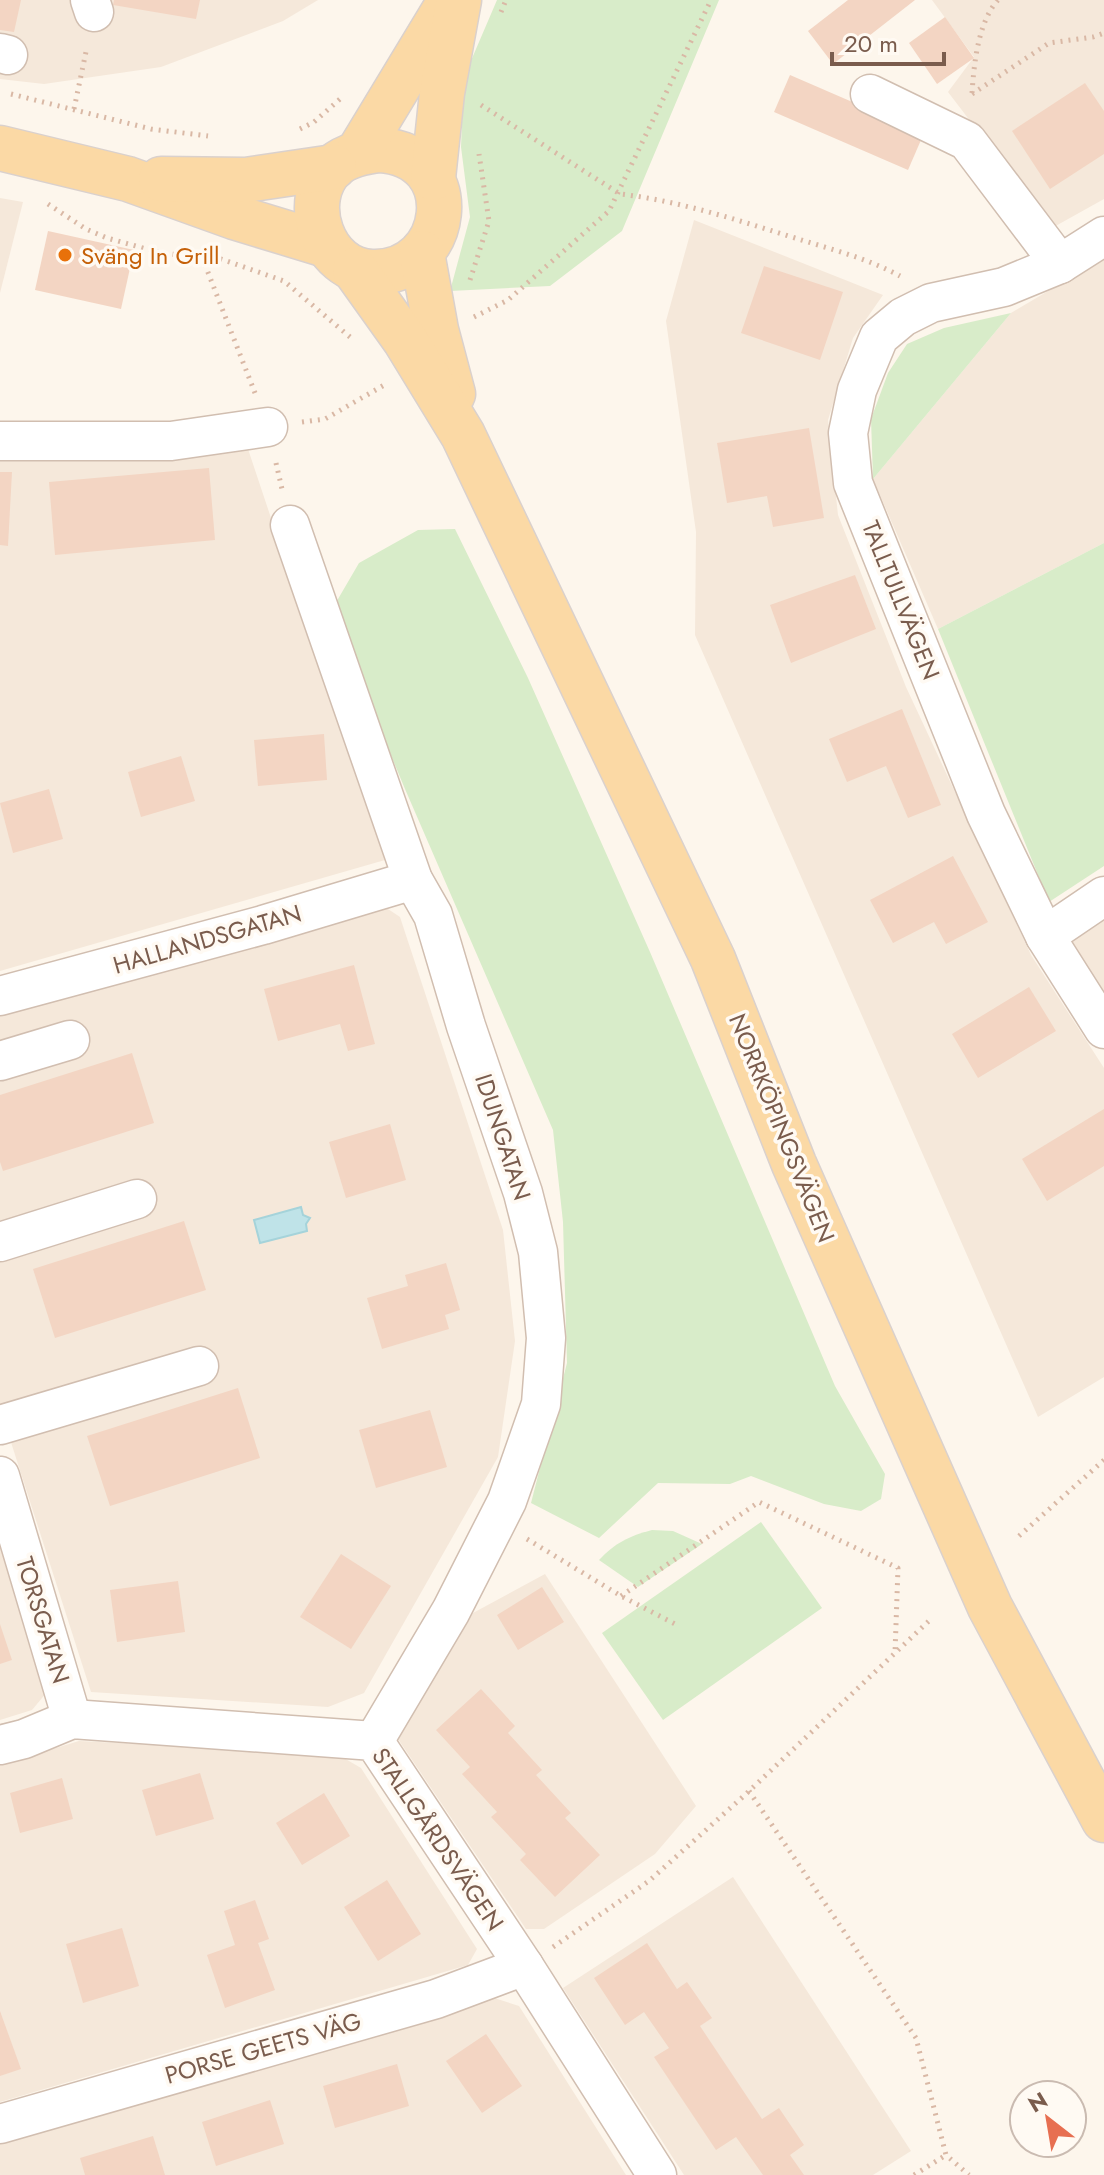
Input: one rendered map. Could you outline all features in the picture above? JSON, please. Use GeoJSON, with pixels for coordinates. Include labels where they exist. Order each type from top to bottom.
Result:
{"type":"FeatureCollection","features":[{"type":"Feature","properties":{"kind":"main road"},"geometry":{"type":"LineString","coordinates":[[341,257],[319,226],[319,190],[346,160],[451,0]]}},
{"type":"Feature","properties":{"kind":"main road"},"geometry":{"type":"LineString","coordinates":[[0,148],[128,179],[341,257],[375,273],[392,269],[422,253],[433,236],[439,216],[433,178],[442,93],[459,0]]}},
{"type":"Feature","properties":{"kind":"main road"},"geometry":{"type":"LineString","coordinates":[[128,179],[246,180],[380,150],[398,151],[417,160],[433,178]]}},
{"type":"Feature","properties":{"kind":"main road","name":"NORRKÖPINGSVÄGEN"},"geometry":{"type":"LineString","coordinates":[[422,253],[436,330],[463,435]]}},
{"type":"Feature","properties":{"kind":"main road","name":"NORRKÖPINGSVÄGEN"},"geometry":{"type":"LineString","coordinates":[[341,257],[405,340],[463,435],[713,959],[794,1164],[974,1572],[1104,1820]]}},
{"type":"Feature","properties":{"kind":"street"},"geometry":{"type":"LineString","coordinates":[[870,94],[967,141],[1060,264]]}},
{"type":"Feature","properties":{"kind":"street","name":"TALLTULLVÄGEN"},"geometry":{"type":"LineString","coordinates":[[1104,236],[1060,264],[1004,287],[931,303],[903,317],[879,337],[857,390],[848,433],[853,483],[986,814],[1045,936],[1104,1029]]}},
{"type":"Feature","properties":{"kind":"street"},"geometry":{"type":"LineString","coordinates":[[0,441],[171,441],[268,427]]}},
{"type":"Feature","properties":{"kind":"street","name":"IDUNGATAN"},"geometry":{"type":"LineString","coordinates":[[290,525],[413,880],[433,915],[466,1026],[523,1193],[538,1252],[546,1338],[541,1404],[507,1501],[451,1611],[374,1741]]}},
{"type":"Feature","properties":{"kind":"street","name":"HALLANDSGATAN"},"geometry":{"type":"LineString","coordinates":[[0,996],[263,925],[413,880]]}},
{"type":"Feature","properties":{"kind":"street"},"geometry":{"type":"LineString","coordinates":[[1045,936],[1104,896]]}},
{"type":"Feature","properties":{"kind":"street"},"geometry":{"type":"LineString","coordinates":[[0,1061],[70,1040]]}},
{"type":"Feature","properties":{"kind":"street"},"geometry":{"type":"LineString","coordinates":[[0,1242],[137,1199]]}},
{"type":"Feature","properties":{"kind":"street"},"geometry":{"type":"LineString","coordinates":[[0,1425],[199,1366]]}},
{"type":"Feature","properties":{"kind":"street","name":"TORSGATAN"},"geometry":{"type":"LineString","coordinates":[[0,1476],[72,1719]]}},
{"type":"Feature","properties":{"kind":"street","name":"STALLGÅRDSVÄGEN"},"geometry":{"type":"LineString","coordinates":[[0,1745],[24,1739],[72,1719],[374,1741],[524,1966],[657,2175]]}},
{"type":"Feature","properties":{"kind":"street","name":"PORSE GEETS VÄG"},"geometry":{"type":"LineString","coordinates":[[0,2124],[436,1999],[524,1966]]}},
{"type":"Feature","properties":{"kind":"path"},"geometry":{"type":"LineString","coordinates":[[472,318],[508,300],[609,211],[620,194],[711,0]]}},
{"type":"Feature","properties":{"kind":"path"},"geometry":{"type":"LineString","coordinates":[[972,94],[973,76],[988,11],[998,0]]}},
{"type":"Feature","properties":{"kind":"path"},"geometry":{"type":"LineString","coordinates":[[74,109],[92,6]]}},
{"type":"Feature","properties":{"kind":"path"},"geometry":{"type":"LineString","coordinates":[[949,132],[972,94],[1049,43],[1104,33]]}},
{"type":"Feature","properties":{"kind":"path"},"geometry":{"type":"LineString","coordinates":[[0,91],[151,129],[212,136]]}},
{"type":"Feature","properties":{"kind":"path"},"geometry":{"type":"LineString","coordinates":[[288,134],[314,122],[341,98]]}},
{"type":"Feature","properties":{"kind":"path"},"geometry":{"type":"LineString","coordinates":[[476,102],[620,194],[647,197],[714,213],[860,259],[901,277],[931,303]]}},
{"type":"Feature","properties":{"kind":"path"},"geometry":{"type":"LineString","coordinates":[[38,198],[86,229],[107,238],[161,253],[221,259],[284,281],[355,342]]}},
{"type":"Feature","properties":{"kind":"path"},"geometry":{"type":"LineString","coordinates":[[202,256],[268,427],[290,525]]}},
{"type":"Feature","properties":{"kind":"path"},"geometry":{"type":"LineString","coordinates":[[268,427],[325,419],[387,384]]}},
{"type":"Feature","properties":{"kind":"path"},"geometry":{"type":"LineString","coordinates":[[1019,1536],[1104,1460]]}},
{"type":"Feature","properties":{"kind":"path"},"geometry":{"type":"LineString","coordinates":[[621,1596],[759,1502],[898,1568],[895,1653]]}},
{"type":"Feature","properties":{"kind":"path"},"geometry":{"type":"LineString","coordinates":[[497,1521],[621,1596],[679,1626]]}},
{"type":"Feature","properties":{"kind":"path"},"geometry":{"type":"LineString","coordinates":[[524,1966],[649,1881],[932,1618]]}},
{"type":"Feature","properties":{"kind":"path"},"geometry":{"type":"LineString","coordinates":[[749,1791],[916,2038],[946,2155],[969,2175]]}},
{"type":"Feature","properties":{"kind":"path"},"geometry":{"type":"LineString","coordinates":[[914,2175],[946,2155]]}},
{"type":"Feature","properties":{"kind":"shaded area"},"geometry":{"type":"Polygon","coordinates":[[[0,0],[318,0],[283,21],[161,67],[44,84],[0,79],[0,0]]]}},
{"type":"Feature","properties":{"kind":"shaded area"},"geometry":{"type":"Polygon","coordinates":[[[932,0],[1104,0],[1104,199],[1052,228],[948,92],[974,57],[932,0]]]}},
{"type":"Feature","properties":{"kind":"shaded area"},"geometry":{"type":"Polygon","coordinates":[[[0,198],[23,202],[0,293],[0,198]]]}},
{"type":"Feature","properties":{"kind":"shaded area"},"geometry":{"type":"Polygon","coordinates":[[[694,220],[883,295],[853,338],[828,420],[838,515],[906,687],[1031,955],[1104,1068],[1104,1377],[1038,1417],[695,635],[696,532],[666,321],[694,220]]]}},
{"type":"Feature","properties":{"kind":"shaded area"},"geometry":{"type":"Polygon","coordinates":[[[1104,258],[1104,543],[938,629],[873,479],[1011,313],[1104,258]]]}},
{"type":"Feature","properties":{"kind":"shaded area"},"geometry":{"type":"Polygon","coordinates":[[[0,448],[248,449],[385,860],[0,971],[0,448]]]}},
{"type":"Feature","properties":{"kind":"shaded area"},"geometry":{"type":"Polygon","coordinates":[[[382,905],[400,917],[503,1230],[515,1341],[498,1457],[364,1693],[328,1707],[91,1692],[0,1408],[0,1014],[382,905]]]}},
{"type":"Feature","properties":{"kind":"shaded area"},"geometry":{"type":"Polygon","coordinates":[[[1104,919],[1104,1001],[1067,943],[1104,919]]]}},
{"type":"Feature","properties":{"kind":"shaded area"},"geometry":{"type":"Polygon","coordinates":[[[0,1543],[47,1692],[32,1710],[0,1720],[0,1543]]]}},
{"type":"Feature","properties":{"kind":"shaded area"},"geometry":{"type":"Polygon","coordinates":[[[545,1574],[696,1806],[655,1854],[544,1929],[526,1929],[394,1733],[473,1613],[545,1574]]]}},
{"type":"Feature","properties":{"kind":"shaded area"},"geometry":{"type":"Polygon","coordinates":[[[79,1741],[337,1754],[361,1768],[477,1949],[468,1965],[0,2102],[0,1765],[79,1741]]]}},
{"type":"Feature","properties":{"kind":"shaded area"},"geometry":{"type":"Polygon","coordinates":[[[733,1877],[911,2151],[873,2175],[684,2175],[563,1988],[733,1877]]]}},
{"type":"Feature","properties":{"kind":"shaded area"},"geometry":{"type":"Polygon","coordinates":[[[491,1997],[519,2006],[626,2175],[0,2175],[0,2140],[491,1997]]]}},
{"type":"Feature","properties":{"kind":"green space"},"geometry":{"type":"Polygon","coordinates":[[[497,0],[719,0],[622,231],[550,286],[450,291],[470,217],[461,147],[464,77],[497,0]]]}},
{"type":"Feature","properties":{"kind":"green space"},"geometry":{"type":"Polygon","coordinates":[[[1011,313],[873,479],[871,419],[888,373],[907,344],[944,328],[1011,313]]]}},
{"type":"Feature","properties":{"kind":"green space"},"geometry":{"type":"Polygon","coordinates":[[[455,529],[528,678],[650,952],[835,1386],[885,1474],[881,1499],[861,1511],[824,1504],[751,1476],[730,1484],[658,1483],[599,1538],[531,1503],[567,1363],[563,1222],[553,1130],[331,611],[359,563],[418,530],[455,529]]]}},
{"type":"Feature","properties":{"kind":"green space"},"geometry":{"type":"Polygon","coordinates":[[[1104,543],[1104,866],[1049,902],[938,629],[1104,543]]]}},
{"type":"Feature","properties":{"kind":"green space"},"geometry":{"type":"Polygon","coordinates":[[[761,1522],[822,1608],[663,1720],[602,1633],[761,1522]]]}},
{"type":"Feature","properties":{"kind":"green space"},"geometry":{"type":"Polygon","coordinates":[[[652,1530],[673,1531],[702,1544],[638,1587],[599,1560],[623,1541],[652,1530]]]}},
{"type":"Feature","properties":{"kind":"water"},"geometry":{"type":"Polygon","coordinates":[[[301,1207],[303,1215],[310,1218],[306,1224],[307,1231],[260,1243],[254,1220],[301,1207]]]}},
{"type":"Feature","properties":{"kind":"building"},"geometry":{"type":"Polygon","coordinates":[[[0,0],[21,0],[14,32],[0,30],[0,0]]]}},
{"type":"Feature","properties":{"kind":"building"},"geometry":{"type":"Polygon","coordinates":[[[114,0],[200,0],[196,19],[113,5],[114,0]]]}},
{"type":"Feature","properties":{"kind":"building"},"geometry":{"type":"Polygon","coordinates":[[[848,0],[915,0],[833,64],[808,31],[848,0]]]}},
{"type":"Feature","properties":{"kind":"building"},"geometry":{"type":"Polygon","coordinates":[[[945,17],[974,58],[937,84],[909,43],[945,17]]]}},
{"type":"Feature","properties":{"kind":"building"},"geometry":{"type":"Polygon","coordinates":[[[790,75],[924,133],[908,170],[774,112],[790,75]]]}},
{"type":"Feature","properties":{"kind":"building"},"geometry":{"type":"Polygon","coordinates":[[[1085,83],[1104,111],[1104,154],[1050,189],[1012,131],[1085,83]]]}},
{"type":"Feature","properties":{"kind":"building"},"geometry":{"type":"Polygon","coordinates":[[[48,231],[134,250],[121,309],[35,290],[48,231]]]}},
{"type":"Feature","properties":{"kind":"building"},"geometry":{"type":"Polygon","coordinates":[[[764,266],[843,292],[820,360],[741,333],[764,266]]]}},
{"type":"Feature","properties":{"kind":"building"},"geometry":{"type":"Polygon","coordinates":[[[809,428],[824,518],[773,527],[767,496],[727,503],[717,443],[809,428]]]}},
{"type":"Feature","properties":{"kind":"building"},"geometry":{"type":"Polygon","coordinates":[[[209,468],[215,540],[55,555],[49,482],[209,468]]]}},
{"type":"Feature","properties":{"kind":"building"},"geometry":{"type":"Polygon","coordinates":[[[0,472],[12,472],[8,546],[0,545],[0,472]]]}},
{"type":"Feature","properties":{"kind":"building"},"geometry":{"type":"Polygon","coordinates":[[[855,575],[876,629],[791,663],[770,605],[855,575]]]}},
{"type":"Feature","properties":{"kind":"building"},"geometry":{"type":"Polygon","coordinates":[[[902,709],[941,805],[908,818],[886,766],[847,782],[829,739],[902,709]]]}},
{"type":"Feature","properties":{"kind":"building"},"geometry":{"type":"Polygon","coordinates":[[[324,734],[327,780],[258,786],[254,740],[324,734]]]}},
{"type":"Feature","properties":{"kind":"building"},"geometry":{"type":"Polygon","coordinates":[[[181,756],[195,801],[141,817],[128,772],[181,756]]]}},
{"type":"Feature","properties":{"kind":"building"},"geometry":{"type":"Polygon","coordinates":[[[49,789],[63,839],[13,853],[0,803],[49,789]]]}},
{"type":"Feature","properties":{"kind":"building"},"geometry":{"type":"Polygon","coordinates":[[[953,856],[988,922],[946,944],[934,922],[893,943],[870,900],[953,856]]]}},
{"type":"Feature","properties":{"kind":"building"},"geometry":{"type":"Polygon","coordinates":[[[354,965],[375,1044],[348,1051],[340,1024],[278,1041],[264,989],[354,965]]]}},
{"type":"Feature","properties":{"kind":"building"},"geometry":{"type":"Polygon","coordinates":[[[1029,987],[1056,1031],[978,1078],[952,1034],[1029,987]]]}},
{"type":"Feature","properties":{"kind":"building"},"geometry":{"type":"Polygon","coordinates":[[[132,1053],[154,1123],[3,1171],[0,1162],[0,1095],[132,1053]]]}},
{"type":"Feature","properties":{"kind":"building"},"geometry":{"type":"Polygon","coordinates":[[[1104,1109],[1104,1166],[1047,1201],[1022,1159],[1104,1109]]]}},
{"type":"Feature","properties":{"kind":"building"},"geometry":{"type":"Polygon","coordinates":[[[390,1124],[406,1180],[346,1198],[329,1142],[390,1124]]]}},
{"type":"Feature","properties":{"kind":"building"},"geometry":{"type":"Polygon","coordinates":[[[184,1221],[206,1290],[55,1338],[33,1269],[184,1221]]]}},
{"type":"Feature","properties":{"kind":"building"},"geometry":{"type":"Polygon","coordinates":[[[446,1263],[460,1310],[445,1315],[449,1329],[382,1349],[367,1298],[408,1286],[405,1275],[446,1263]]]}},
{"type":"Feature","properties":{"kind":"building"},"geometry":{"type":"Polygon","coordinates":[[[238,1388],[260,1458],[110,1506],[87,1436],[238,1388]]]}},
{"type":"Feature","properties":{"kind":"building"},"geometry":{"type":"Polygon","coordinates":[[[430,1410],[447,1467],[376,1488],[359,1430],[430,1410]]]}},
{"type":"Feature","properties":{"kind":"building"},"geometry":{"type":"Polygon","coordinates":[[[341,1554],[391,1586],[351,1649],[300,1617],[341,1554]]]}},
{"type":"Feature","properties":{"kind":"building"},"geometry":{"type":"Polygon","coordinates":[[[178,1581],[185,1632],[117,1642],[110,1590],[178,1581]]]}},
{"type":"Feature","properties":{"kind":"building"},"geometry":{"type":"Polygon","coordinates":[[[542,1587],[564,1622],[518,1650],[497,1615],[542,1587]]]}},
{"type":"Feature","properties":{"kind":"building"},"geometry":{"type":"Polygon","coordinates":[[[0,1624],[12,1660],[0,1664],[0,1624]]]}},
{"type":"Feature","properties":{"kind":"building"},"geometry":{"type":"Polygon","coordinates":[[[481,1689],[515,1726],[508,1733],[542,1770],[536,1775],[571,1813],[565,1818],[600,1855],[555,1897],[520,1860],[526,1854],[491,1817],[497,1812],[462,1774],[470,1767],[436,1730],[481,1689]]]}},
{"type":"Feature","properties":{"kind":"building"},"geometry":{"type":"Polygon","coordinates":[[[200,1773],[214,1819],[156,1836],[142,1790],[200,1773]]]}},
{"type":"Feature","properties":{"kind":"building"},"geometry":{"type":"Polygon","coordinates":[[[62,1778],[73,1819],[20,1833],[10,1793],[62,1778]]]}},
{"type":"Feature","properties":{"kind":"building"},"geometry":{"type":"Polygon","coordinates":[[[324,1793],[350,1836],[302,1865],[276,1823],[324,1793]]]}},
{"type":"Feature","properties":{"kind":"building"},"geometry":{"type":"Polygon","coordinates":[[[387,1880],[421,1934],[378,1961],[344,1907],[387,1880]]]}},
{"type":"Feature","properties":{"kind":"building"},"geometry":{"type":"Polygon","coordinates":[[[255,1900],[269,1939],[258,1943],[275,1990],[225,2008],[207,1955],[235,1945],[224,1911],[255,1900]]]}},
{"type":"Feature","properties":{"kind":"building"},"geometry":{"type":"Polygon","coordinates":[[[122,1928],[139,1986],[83,2003],[66,1944],[122,1928]]]}},
{"type":"Feature","properties":{"kind":"building"},"geometry":{"type":"Polygon","coordinates":[[[647,1943],[677,1989],[687,1982],[712,2018],[700,2026],[762,2119],[779,2108],[804,2145],[790,2155],[804,2175],[763,2175],[736,2137],[716,2150],[654,2057],[669,2048],[644,2012],[625,2025],[594,1978],[647,1943]]]}},
{"type":"Feature","properties":{"kind":"building"},"geometry":{"type":"Polygon","coordinates":[[[0,2011],[21,2069],[0,2076],[0,2011]]]}},
{"type":"Feature","properties":{"kind":"building"},"geometry":{"type":"Polygon","coordinates":[[[486,2034],[522,2086],[482,2113],[446,2061],[486,2034]]]}},
{"type":"Feature","properties":{"kind":"building"},"geometry":{"type":"Polygon","coordinates":[[[397,2064],[409,2106],[335,2128],[323,2086],[397,2064]]]}},
{"type":"Feature","properties":{"kind":"building"},"geometry":{"type":"Polygon","coordinates":[[[270,2100],[284,2144],[216,2166],[202,2122],[270,2100]]]}},
{"type":"Feature","properties":{"kind":"building"},"geometry":{"type":"Polygon","coordinates":[[[153,2136],[165,2175],[85,2175],[80,2158],[153,2136]]]}},
{"type":"Feature","properties":{"kind":"place","name":"Sväng In Grill"},"geometry":{"type":"Point","coordinates":[65,255]}}]}
